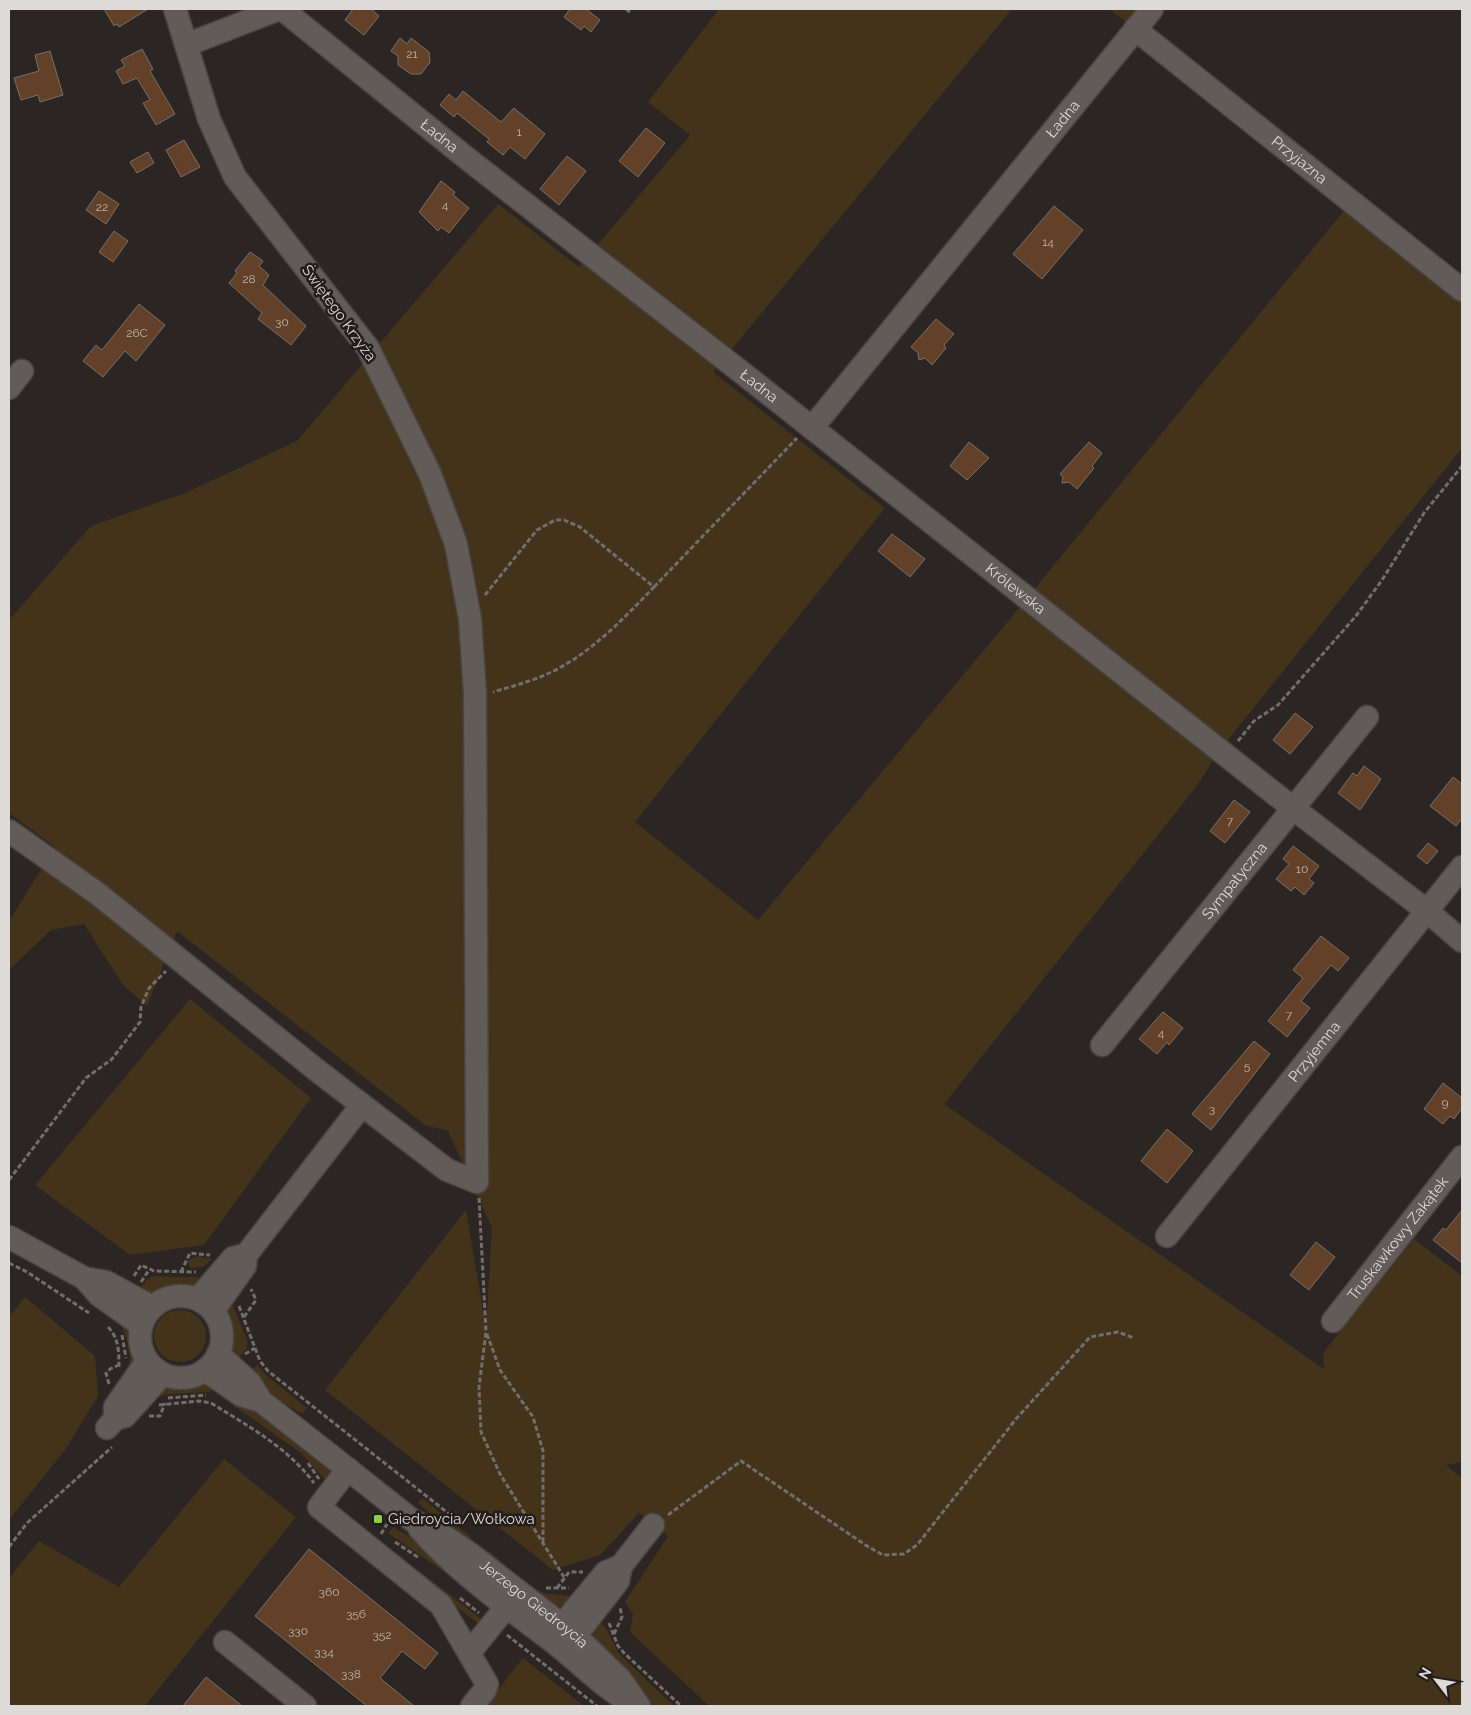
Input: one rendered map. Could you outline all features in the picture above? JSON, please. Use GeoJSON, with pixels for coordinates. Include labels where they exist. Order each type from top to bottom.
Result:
{"type":"FeatureCollection","features":[{"type":"Feature","properties":{"kind":"street","name":"Świętego Krzyża"},"geometry":{"type":"LineString","coordinates":[[175,9],[209,119],[235,177],[368,348],[430,474],[456,544],[467,605],[475,695],[477,1182]]}},
{"type":"Feature","properties":{"kind":"street"},"geometry":{"type":"LineString","coordinates":[[186,45],[281,9]]}},
{"type":"Feature","properties":{"kind":"street","name":"Ładna"},"geometry":{"type":"LineString","coordinates":[[281,9],[469,160],[812,428],[1152,9]]}},
{"type":"Feature","properties":{"kind":"street","name":"Przyjazna"},"geometry":{"type":"LineString","coordinates":[[1135,29],[1462,290]]}},
{"type":"Feature","properties":{"kind":"street","name":"Królewska"},"geometry":{"type":"LineString","coordinates":[[812,428],[964,550],[1427,911]]}},
{"type":"Feature","properties":{"kind":"street","name":"Sympatyczna"},"geometry":{"type":"LineString","coordinates":[[1102,1045],[1367,717]]}},
{"type":"Feature","properties":{"kind":"street"},"geometry":{"type":"LineString","coordinates":[[9,831],[98,894],[362,1105],[447,1170],[477,1182]]}},
{"type":"Feature","properties":{"kind":"street","name":"Przyjemna"},"geometry":{"type":"LineString","coordinates":[[1167,1236],[1462,868]]}},
{"type":"Feature","properties":{"kind":"street"},"geometry":{"type":"LineString","coordinates":[[1427,911],[1462,942]]}},
{"type":"Feature","properties":{"kind":"street"},"geometry":{"type":"LineString","coordinates":[[205,1305],[362,1105]]}},
{"type":"Feature","properties":{"kind":"street","name":"Truskawkowy Zakątek"},"geometry":{"type":"LineString","coordinates":[[1333,1321],[1462,1157]]}},
{"type":"Feature","properties":{"kind":"street"},"geometry":{"type":"LineString","coordinates":[[9,1238],[84,1278],[106,1282],[138,1322],[139,1338],[145,1366],[115,1407],[112,1431]]}},
{"type":"Feature","properties":{"kind":"street"},"geometry":{"type":"LineString","coordinates":[[138,1322],[162,1300],[174,1296],[186,1296],[205,1305],[219,1321],[222,1332],[212,1362],[184,1378],[145,1366]]}},
{"type":"Feature","properties":{"kind":"street","name":"Jerzego Giedroycia"},"geometry":{"type":"LineString","coordinates":[[212,1362],[241,1395],[260,1400],[412,1520],[438,1550],[513,1599],[563,1638],[612,1692],[638,1706]]}},
{"type":"Feature","properties":{"kind":"street"},"geometry":{"type":"LineString","coordinates":[[348,1470],[319,1507],[441,1605],[487,1684],[479,1698]]}},
{"type":"Feature","properties":{"kind":"street"},"geometry":{"type":"LineString","coordinates":[[563,1638],[618,1581],[621,1566],[653,1526]]}},
{"type":"Feature","properties":{"kind":"street"},"geometry":{"type":"LineString","coordinates":[[469,1653],[513,1599]]}},
{"type":"Feature","properties":{"kind":"street"},"geometry":{"type":"LineString","coordinates":[[225,1642],[305,1706]]}},
{"type":"Feature","properties":{"kind":"path"},"geometry":{"type":"LineString","coordinates":[[626,9],[631,13]]}},
{"type":"Feature","properties":{"kind":"path"},"geometry":{"type":"LineString","coordinates":[[475,695],[535,679],[581,655],[622,620],[654,588],[794,440],[812,428]]}},
{"type":"Feature","properties":{"kind":"path"},"geometry":{"type":"LineString","coordinates":[[1225,754],[1254,721],[1278,705],[1356,616],[1382,580],[1424,513],[1462,466]]}},
{"type":"Feature","properties":{"kind":"path"},"geometry":{"type":"LineString","coordinates":[[467,605],[487,593],[537,530],[544,524],[554,520],[564,520],[580,527],[654,588]]}},
{"type":"Feature","properties":{"kind":"path"},"geometry":{"type":"LineString","coordinates":[[9,1180],[86,1078],[112,1059],[140,1022],[141,1007],[149,988],[178,958]]}},
{"type":"Feature","properties":{"kind":"path"},"geometry":{"type":"LineString","coordinates":[[477,1182],[486,1332],[479,1387],[481,1432],[500,1474],[564,1577]]}},
{"type":"Feature","properties":{"kind":"path"},"geometry":{"type":"LineString","coordinates":[[181,1272],[190,1253],[240,1262],[256,1300],[244,1318]]}},
{"type":"Feature","properties":{"kind":"path"},"geometry":{"type":"LineString","coordinates":[[9,1263],[27,1272],[96,1318]]}},
{"type":"Feature","properties":{"kind":"path"},"geometry":{"type":"LineString","coordinates":[[141,1265],[154,1271],[204,1272]]}},
{"type":"Feature","properties":{"kind":"path"},"geometry":{"type":"LineString","coordinates":[[238,1301],[260,1361],[268,1371],[460,1523]]}},
{"type":"Feature","properties":{"kind":"path"},"geometry":{"type":"LineString","coordinates":[[138,1322],[124,1340],[145,1366]]}},
{"type":"Feature","properties":{"kind":"path"},"geometry":{"type":"LineString","coordinates":[[104,1324],[110,1328],[116,1339],[119,1353],[119,1372]]}},
{"type":"Feature","properties":{"kind":"path"},"geometry":{"type":"LineString","coordinates":[[486,1332],[500,1370],[533,1417],[544,1451],[543,1544]]}},
{"type":"Feature","properties":{"kind":"path"},"geometry":{"type":"LineString","coordinates":[[653,1526],[741,1461],[867,1546],[883,1555],[904,1554],[917,1546],[1016,1420],[1090,1337],[1118,1332],[1134,1338]]}},
{"type":"Feature","properties":{"kind":"path"},"geometry":{"type":"LineString","coordinates":[[165,1398],[200,1394],[214,1396]]}},
{"type":"Feature","properties":{"kind":"path"},"geometry":{"type":"LineString","coordinates":[[9,1547],[27,1523],[112,1431]]}},
{"type":"Feature","properties":{"kind":"path"},"geometry":{"type":"LineString","coordinates":[[304,1459],[332,1491]]}},
{"type":"Feature","properties":{"kind":"path"},"geometry":{"type":"LineString","coordinates":[[378,1537],[388,1525],[381,1519]]}},
{"type":"Feature","properties":{"kind":"path"},"geometry":{"type":"LineString","coordinates":[[375,1526],[421,1560]]}},
{"type":"Feature","properties":{"kind":"path"},"geometry":{"type":"LineString","coordinates":[[542,1587],[572,1588],[577,1592]]}},
{"type":"Feature","properties":{"kind":"path"},"geometry":{"type":"LineString","coordinates":[[605,1616],[618,1646],[680,1706]]}},
{"type":"Feature","properties":{"kind":"shaded area"},"geometry":{"type":"Polygon","coordinates":[[[719,9],[1012,9],[713,372],[885,508],[635,822],[758,920],[1000,631],[1351,202],[1462,290],[1462,448],[1220,750],[1196,787],[944,1104],[1324,1369],[1323,1353],[1414,1239],[1462,1276],[1462,1462],[1446,1465],[1462,1478],[1462,1706],[709,1706],[630,1632],[633,1614],[625,1602],[668,1536],[639,1513],[600,1555],[553,1570],[325,1390],[466,1210],[486,1328],[492,1228],[448,1131],[425,1125],[177,931],[147,1006],[123,985],[84,924],[51,930],[9,970],[9,921],[55,847],[9,813],[9,620],[91,526],[185,493],[297,441],[498,204],[579,267],[690,135],[648,102],[719,9]]]}},
{"type":"Feature","properties":{"kind":"shaded area"},"geometry":{"type":"Polygon","coordinates":[[[1109,9],[1152,9],[1135,29],[1109,9]]]}},
{"type":"Feature","properties":{"kind":"shaded area"},"geometry":{"type":"Polygon","coordinates":[[[190,999],[311,1098],[204,1245],[130,1255],[35,1185],[190,999]]]}},
{"type":"Feature","properties":{"kind":"shaded area"},"geometry":{"type":"Polygon","coordinates":[[[198,1256],[212,1259],[203,1267],[190,1268],[188,1262],[190,1259],[198,1256]]]}},
{"type":"Feature","properties":{"kind":"shaded area"},"geometry":{"type":"Polygon","coordinates":[[[153,1276],[196,1277],[206,1281],[192,1288],[173,1292],[138,1292],[146,1280],[153,1276]]]}},
{"type":"Feature","properties":{"kind":"shaded area"},"geometry":{"type":"Polygon","coordinates":[[[25,1297],[95,1356],[98,1396],[65,1450],[9,1520],[9,1317],[25,1297]]]}},
{"type":"Feature","properties":{"kind":"shaded area"},"geometry":{"type":"Polygon","coordinates":[[[231,1302],[248,1342],[246,1349],[236,1361],[229,1344],[223,1316],[225,1309],[231,1302]]]}},
{"type":"Feature","properties":{"kind":"shaded area"},"geometry":{"type":"Polygon","coordinates":[[[175,1310],[185,1310],[199,1317],[206,1331],[206,1341],[199,1355],[185,1362],[175,1362],[165,1358],[158,1351],[154,1341],[154,1331],[158,1321],[165,1314],[175,1310]]]}},
{"type":"Feature","properties":{"kind":"shaded area"},"geometry":{"type":"Polygon","coordinates":[[[120,1320],[128,1329],[134,1346],[135,1364],[129,1369],[130,1350],[120,1320]]]}},
{"type":"Feature","properties":{"kind":"shaded area"},"geometry":{"type":"Polygon","coordinates":[[[257,1365],[267,1376],[307,1408],[302,1414],[279,1400],[248,1373],[257,1365]]]}},
{"type":"Feature","properties":{"kind":"shaded area"},"geometry":{"type":"Polygon","coordinates":[[[209,1383],[214,1389],[209,1392],[158,1395],[166,1385],[209,1383]]]}},
{"type":"Feature","properties":{"kind":"shaded area"},"geometry":{"type":"Polygon","coordinates":[[[230,1394],[308,1451],[332,1473],[329,1484],[301,1453],[226,1400],[230,1394]]]}},
{"type":"Feature","properties":{"kind":"shaded area"},"geometry":{"type":"Polygon","coordinates":[[[224,1459],[296,1517],[145,1706],[9,1706],[9,1578],[39,1541],[119,1587],[224,1459]]]}},
{"type":"Feature","properties":{"kind":"shaded area"},"geometry":{"type":"Polygon","coordinates":[[[422,1498],[470,1536],[472,1542],[462,1540],[418,1503],[422,1498]]]}},
{"type":"Feature","properties":{"kind":"shaded area"},"geometry":{"type":"Polygon","coordinates":[[[335,1511],[431,1580],[485,1622],[481,1626],[335,1511]]]}},
{"type":"Feature","properties":{"kind":"shaded area"},"geometry":{"type":"Polygon","coordinates":[[[393,1527],[422,1544],[451,1569],[447,1574],[388,1533],[393,1527]]]}},
{"type":"Feature","properties":{"kind":"shaded area"},"geometry":{"type":"Polygon","coordinates":[[[485,1552],[490,1552],[520,1578],[539,1591],[570,1597],[575,1600],[567,1605],[553,1607],[485,1552]]]}},
{"type":"Feature","properties":{"kind":"shaded area"},"geometry":{"type":"Polygon","coordinates":[[[597,1619],[607,1630],[619,1654],[674,1706],[653,1706],[604,1653],[595,1638],[594,1631],[597,1619]]]}},
{"type":"Feature","properties":{"kind":"shaded area"},"geometry":{"type":"Polygon","coordinates":[[[523,1658],[584,1706],[485,1706],[523,1658]]]}},
{"type":"Feature","properties":{"kind":"building"},"geometry":{"type":"Polygon","coordinates":[[[104,9],[148,9],[119,27],[117,24],[114,26],[104,9]]]}},
{"type":"Feature","properties":{"kind":"building"},"geometry":{"type":"Polygon","coordinates":[[[353,9],[371,9],[379,16],[364,35],[345,20],[353,9]]]}},
{"type":"Feature","properties":{"kind":"building"},"geometry":{"type":"Polygon","coordinates":[[[570,9],[586,9],[600,20],[591,32],[584,26],[581,30],[564,17],[570,9]]]}},
{"type":"Feature","properties":{"kind":"building"},"geometry":{"type":"Polygon","coordinates":[[[400,38],[407,44],[411,38],[429,52],[430,62],[421,74],[411,74],[398,65],[398,56],[391,51],[400,38]]]}},
{"type":"Feature","properties":{"kind":"building"},"geometry":{"type":"Polygon","coordinates":[[[142,49],[153,69],[150,71],[175,114],[156,125],[143,103],[150,100],[137,78],[123,84],[116,71],[125,66],[121,60],[142,49]]]}},
{"type":"Feature","properties":{"kind":"building"},"geometry":{"type":"Polygon","coordinates":[[[50,51],[63,95],[40,102],[38,95],[21,100],[14,78],[39,71],[35,55],[50,51]]]}},
{"type":"Feature","properties":{"kind":"building"},"geometry":{"type":"Polygon","coordinates":[[[463,91],[501,122],[514,108],[545,134],[525,159],[510,147],[503,155],[487,142],[489,139],[457,113],[454,117],[440,105],[449,94],[456,100],[463,91]]]}},
{"type":"Feature","properties":{"kind":"building"},"geometry":{"type":"Polygon","coordinates":[[[646,128],[665,143],[638,177],[619,161],[646,128]]]}},
{"type":"Feature","properties":{"kind":"building"},"geometry":{"type":"Polygon","coordinates":[[[184,140],[200,167],[181,177],[166,150],[184,140]]]}},
{"type":"Feature","properties":{"kind":"building"},"geometry":{"type":"Polygon","coordinates":[[[148,152],[154,163],[137,173],[130,162],[148,152]]]}},
{"type":"Feature","properties":{"kind":"building"},"geometry":{"type":"Polygon","coordinates":[[[567,156],[586,171],[559,205],[540,189],[567,156]]]}},
{"type":"Feature","properties":{"kind":"building"},"geometry":{"type":"Polygon","coordinates":[[[441,181],[455,192],[453,195],[469,208],[449,233],[441,227],[438,231],[419,212],[441,181]]]}},
{"type":"Feature","properties":{"kind":"building"},"geometry":{"type":"Polygon","coordinates":[[[99,191],[119,204],[106,224],[86,210],[99,191]]]}},
{"type":"Feature","properties":{"kind":"building"},"geometry":{"type":"Polygon","coordinates":[[[1054,206],[1083,230],[1042,279],[1013,254],[1054,206]]]}},
{"type":"Feature","properties":{"kind":"building"},"geometry":{"type":"Polygon","coordinates":[[[114,231],[128,241],[113,262],[99,252],[114,231]]]}},
{"type":"Feature","properties":{"kind":"building"},"geometry":{"type":"Polygon","coordinates":[[[250,252],[263,261],[259,266],[269,275],[263,285],[306,326],[291,345],[258,319],[262,313],[229,283],[237,273],[235,271],[250,252]]]}},
{"type":"Feature","properties":{"kind":"building"},"geometry":{"type":"Polygon","coordinates":[[[139,304],[165,325],[136,361],[125,351],[103,377],[83,361],[96,345],[102,350],[139,304]]]}},
{"type":"Feature","properties":{"kind":"building"},"geometry":{"type":"Polygon","coordinates":[[[936,319],[954,334],[944,345],[946,348],[932,365],[925,358],[919,360],[918,353],[911,347],[936,319]]]}},
{"type":"Feature","properties":{"kind":"building"},"geometry":{"type":"Polygon","coordinates":[[[969,442],[989,458],[967,480],[950,466],[969,442]]]}},
{"type":"Feature","properties":{"kind":"building"},"geometry":{"type":"Polygon","coordinates":[[[1089,442],[1102,453],[1092,466],[1094,468],[1077,489],[1069,482],[1062,483],[1063,477],[1060,474],[1089,442]]]}},
{"type":"Feature","properties":{"kind":"building"},"geometry":{"type":"Polygon","coordinates":[[[892,534],[925,559],[910,577],[878,551],[892,534]]]}},
{"type":"Feature","properties":{"kind":"building"},"geometry":{"type":"Polygon","coordinates":[[[1295,713],[1313,727],[1290,754],[1273,740],[1295,713]]]}},
{"type":"Feature","properties":{"kind":"building"},"geometry":{"type":"Polygon","coordinates":[[[1364,766],[1381,779],[1360,810],[1338,793],[1353,773],[1357,776],[1364,766]]]}},
{"type":"Feature","properties":{"kind":"building"},"geometry":{"type":"Polygon","coordinates":[[[1453,777],[1462,784],[1462,818],[1456,826],[1430,806],[1453,777]]]}},
{"type":"Feature","properties":{"kind":"building"},"geometry":{"type":"Polygon","coordinates":[[[1234,800],[1250,812],[1225,843],[1210,831],[1234,800]]]}},
{"type":"Feature","properties":{"kind":"building"},"geometry":{"type":"Polygon","coordinates":[[[1428,843],[1438,851],[1427,864],[1417,856],[1428,843]]]}},
{"type":"Feature","properties":{"kind":"building"},"geometry":{"type":"Polygon","coordinates":[[[1293,846],[1319,866],[1309,879],[1314,883],[1304,895],[1295,887],[1291,891],[1276,879],[1289,864],[1283,859],[1293,846]]]}},
{"type":"Feature","properties":{"kind":"building"},"geometry":{"type":"Polygon","coordinates":[[[1321,936],[1349,958],[1338,971],[1331,965],[1301,1001],[1310,1008],[1287,1037],[1268,1021],[1303,978],[1293,970],[1321,936]]]}},
{"type":"Feature","properties":{"kind":"building"},"geometry":{"type":"Polygon","coordinates":[[[1163,1012],[1183,1028],[1169,1045],[1167,1042],[1157,1054],[1139,1039],[1163,1012]]]}},
{"type":"Feature","properties":{"kind":"building"},"geometry":{"type":"Polygon","coordinates":[[[1254,1041],[1270,1054],[1211,1130],[1192,1114],[1254,1041]]]}},
{"type":"Feature","properties":{"kind":"building"},"geometry":{"type":"Polygon","coordinates":[[[1443,1083],[1462,1098],[1462,1108],[1454,1119],[1450,1116],[1443,1124],[1424,1109],[1443,1083]]]}},
{"type":"Feature","properties":{"kind":"building"},"geometry":{"type":"Polygon","coordinates":[[[1167,1129],[1193,1151],[1167,1183],[1141,1161],[1167,1129]]]}},
{"type":"Feature","properties":{"kind":"building"},"geometry":{"type":"Polygon","coordinates":[[[1462,1210],[1462,1263],[1433,1240],[1443,1228],[1446,1230],[1462,1210]]]}},
{"type":"Feature","properties":{"kind":"building"},"geometry":{"type":"Polygon","coordinates":[[[1316,1242],[1335,1257],[1309,1290],[1290,1275],[1316,1242]]]}},
{"type":"Feature","properties":{"kind":"building"},"geometry":{"type":"Polygon","coordinates":[[[309,1549],[438,1653],[425,1669],[402,1651],[380,1678],[414,1706],[367,1706],[255,1616],[309,1549]]]}},
{"type":"Feature","properties":{"kind":"building"},"geometry":{"type":"Polygon","coordinates":[[[206,1677],[227,1694],[242,1706],[183,1706],[206,1677]]]}},
{"type":"Feature","properties":{"kind":"place","name":"Giedroycia/Wołkowa"},"geometry":{"type":"Point","coordinates":[378,1519]}}]}
